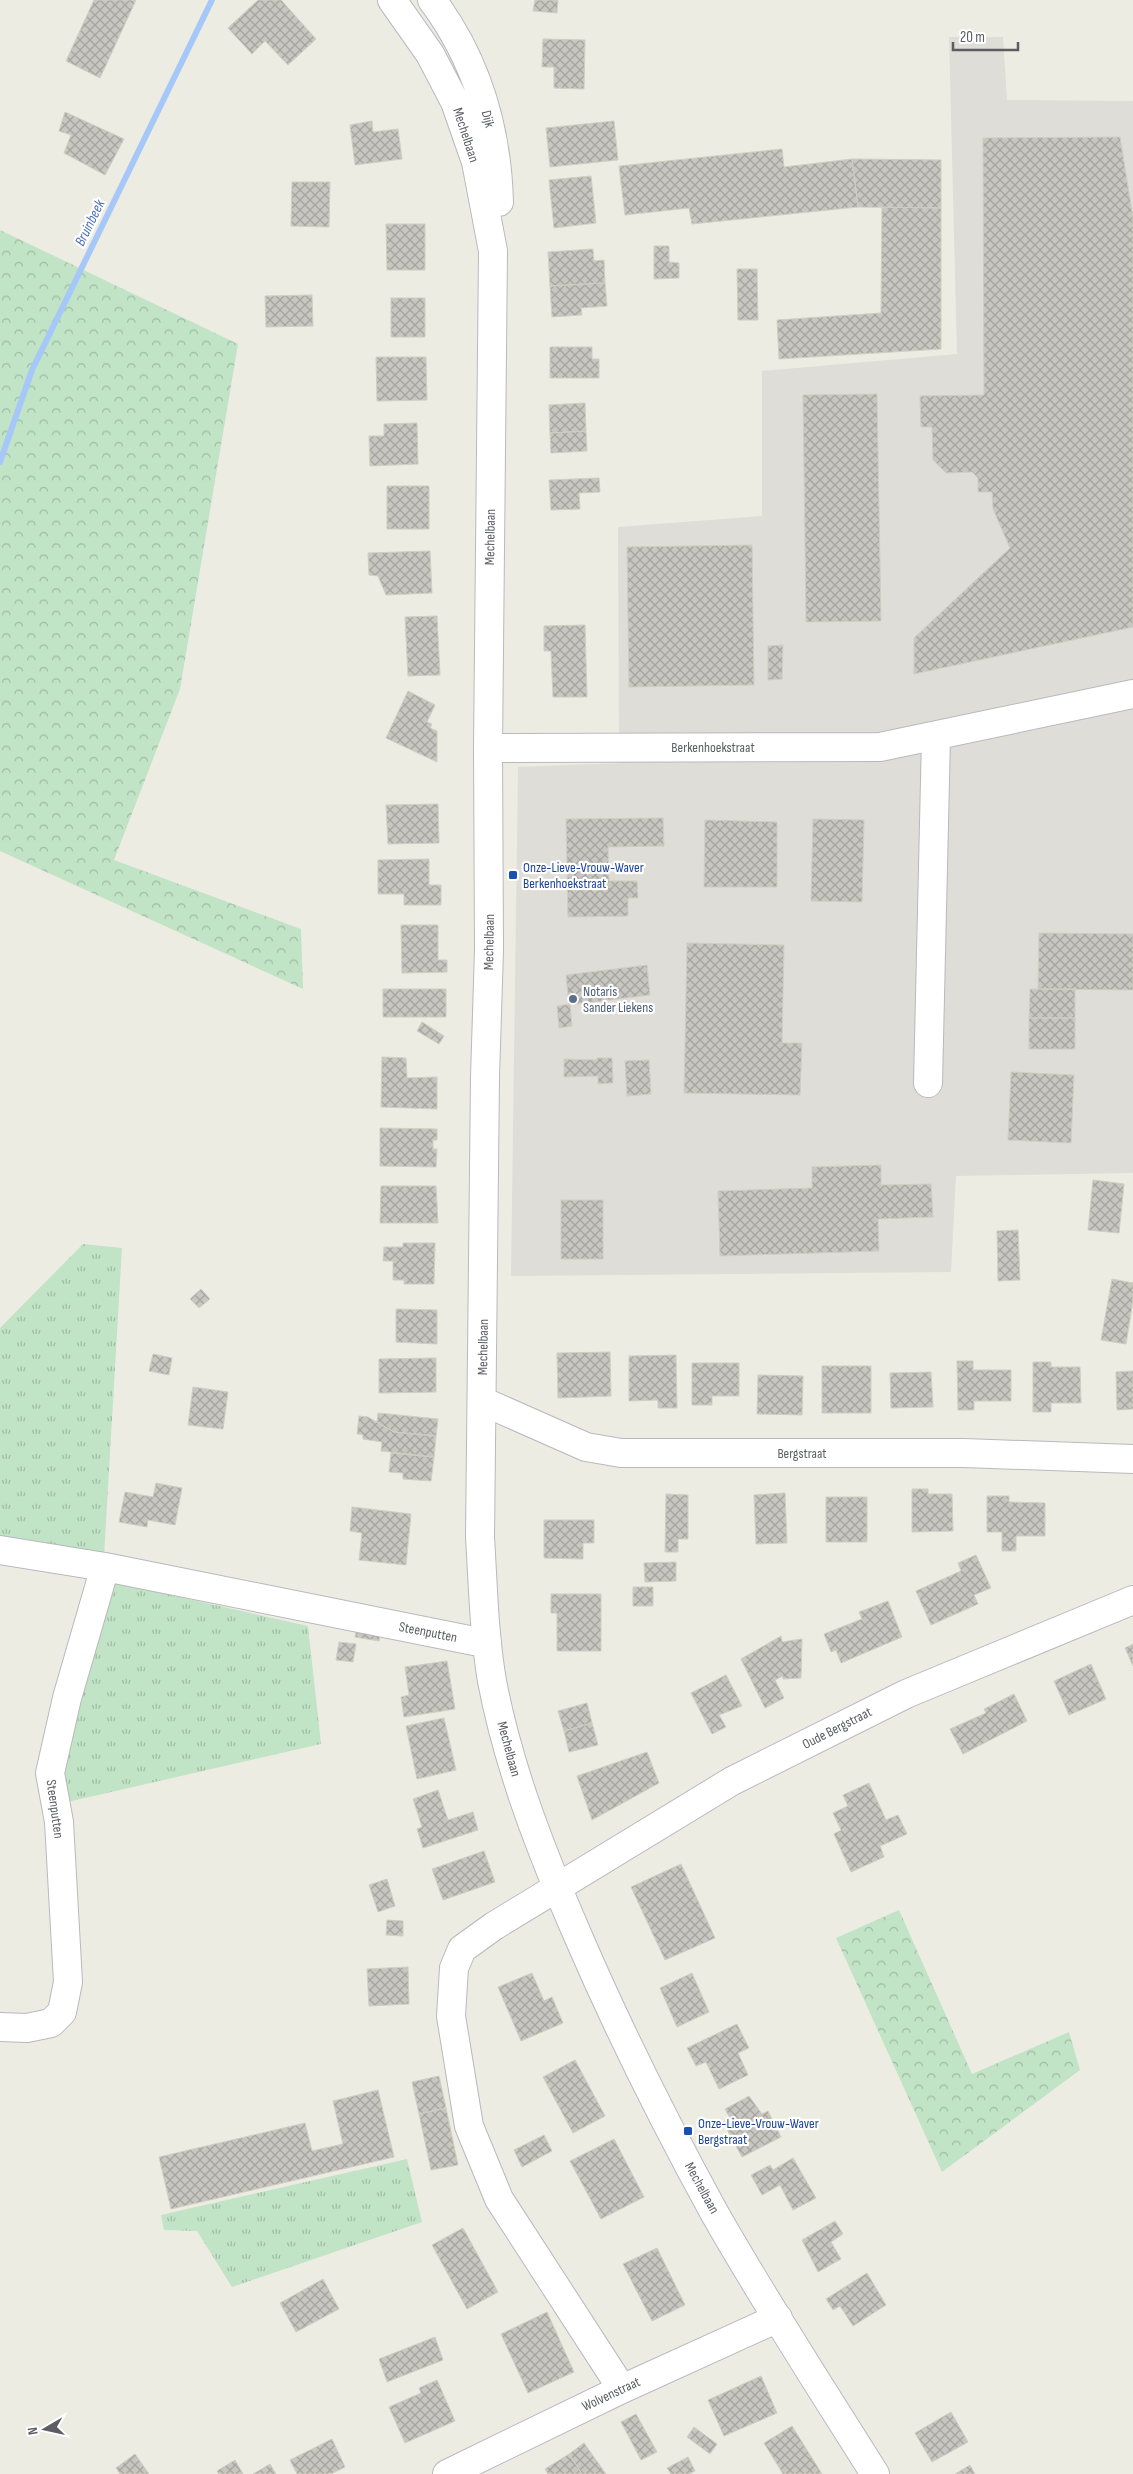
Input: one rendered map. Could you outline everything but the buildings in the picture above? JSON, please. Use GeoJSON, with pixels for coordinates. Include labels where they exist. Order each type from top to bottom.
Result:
{"type":"FeatureCollection","features":[{"type":"Feature","properties":{"kind":"street","name":"Dijk"},"geometry":{"type":"LineString","coordinates":[[432,0],[451,28],[470,64],[488,114],[498,185],[499,213],[493,251]]}},
{"type":"Feature","properties":{"kind":"street","name":"Mechelbaan"},"geometry":{"type":"LineString","coordinates":[[399,2],[443,76],[464,125],[476,162],[493,251],[488,748],[489,950],[485,1077],[480,1537],[487,1640],[492,1679],[524,1804],[557,1888],[621,2034],[662,2116],[716,2215],[874,2474]]}},
{"type":"Feature","properties":{"kind":"street","name":"Berkenhoekstraat"},"geometry":{"type":"LineString","coordinates":[[488,748],[880,747],[936,737],[1133,694]]}},
{"type":"Feature","properties":{"kind":"street"},"geometry":{"type":"LineString","coordinates":[[928,1083],[936,737]]}},
{"type":"Feature","properties":{"kind":"street","name":"Bergstraat"},"geometry":{"type":"LineString","coordinates":[[482,1400],[586,1447],[621,1453],[964,1453],[1133,1459]]}},
{"type":"Feature","properties":{"kind":"street","name":"Steenputten"},"geometry":{"type":"LineString","coordinates":[[0,1550],[105,1568],[474,1641],[487,1640]]}},
{"type":"Feature","properties":{"kind":"street","name":"Steenputten"},"geometry":{"type":"LineString","coordinates":[[0,2027],[27,2028],[51,2023],[62,2012],[68,1982],[59,1822],[50,1773],[65,1706],[105,1568]]}},
{"type":"Feature","properties":{"kind":"street","name":"Oude Bergstraat"},"geometry":{"type":"LineString","coordinates":[[557,1888],[732,1781],[906,1694],[1133,1600]]}},
{"type":"Feature","properties":{"kind":"street"},"geometry":{"type":"LineString","coordinates":[[557,1888],[494,1926],[462,1949],[454,1968],[451,2016],[469,2126],[499,2199],[622,2389]]}},
{"type":"Feature","properties":{"kind":"street","name":"Wolvenstraat"},"geometry":{"type":"LineString","coordinates":[[447,2474],[622,2389],[778,2318]]}},
{"type":"Feature","properties":{"kind":"shaded area"},"geometry":{"type":"Polygon","coordinates":[[[949,37],[1003,37],[1007,100],[1133,101],[1133,1173],[956,1176],[951,1272],[511,1276],[518,767],[619,763],[618,527],[762,516],[762,371],[957,354],[949,37]]]}},
{"type":"Feature","properties":{"kind":"green space"},"geometry":{"type":"Polygon","coordinates":[[[0,230],[238,344],[180,689],[114,860],[301,929],[303,989],[0,851],[0,230]]]}},
{"type":"Feature","properties":{"kind":"green space"},"geometry":{"type":"Polygon","coordinates":[[[83,1244],[122,1248],[104,1556],[0,1538],[0,1328],[83,1244]]]}},
{"type":"Feature","properties":{"kind":"green space"},"geometry":{"type":"Polygon","coordinates":[[[112,1582],[308,1626],[321,1744],[63,1803],[62,1760],[112,1582]]]}},
{"type":"Feature","properties":{"kind":"green space"},"geometry":{"type":"Polygon","coordinates":[[[899,1910],[972,2074],[1069,2032],[1080,2070],[942,2172],[836,1938],[899,1910]]]}},
{"type":"Feature","properties":{"kind":"green space"},"geometry":{"type":"Polygon","coordinates":[[[407,2159],[422,2222],[232,2287],[197,2231],[164,2230],[161,2215],[407,2159]]]}},
{"type":"Feature","properties":{"kind":"waterway","name":"Bruinbeek"},"geometry":{"type":"LineString","coordinates":[[0,462],[32,370],[212,0]]}},
{"type":"Feature","properties":{"kind":"place","name":"Onze-Lieve-Vrouw-Waver Berkenhoekstraat"},"geometry":{"type":"Point","coordinates":[513,875]}},
{"type":"Feature","properties":{"kind":"place","name":"Notaris Sander Liekens"},"geometry":{"type":"Point","coordinates":[573,999]}},
{"type":"Feature","properties":{"kind":"place","name":"Onze-Lieve-Vrouw-Waver Bergstraat"},"geometry":{"type":"Point","coordinates":[688,2131]}}]}
